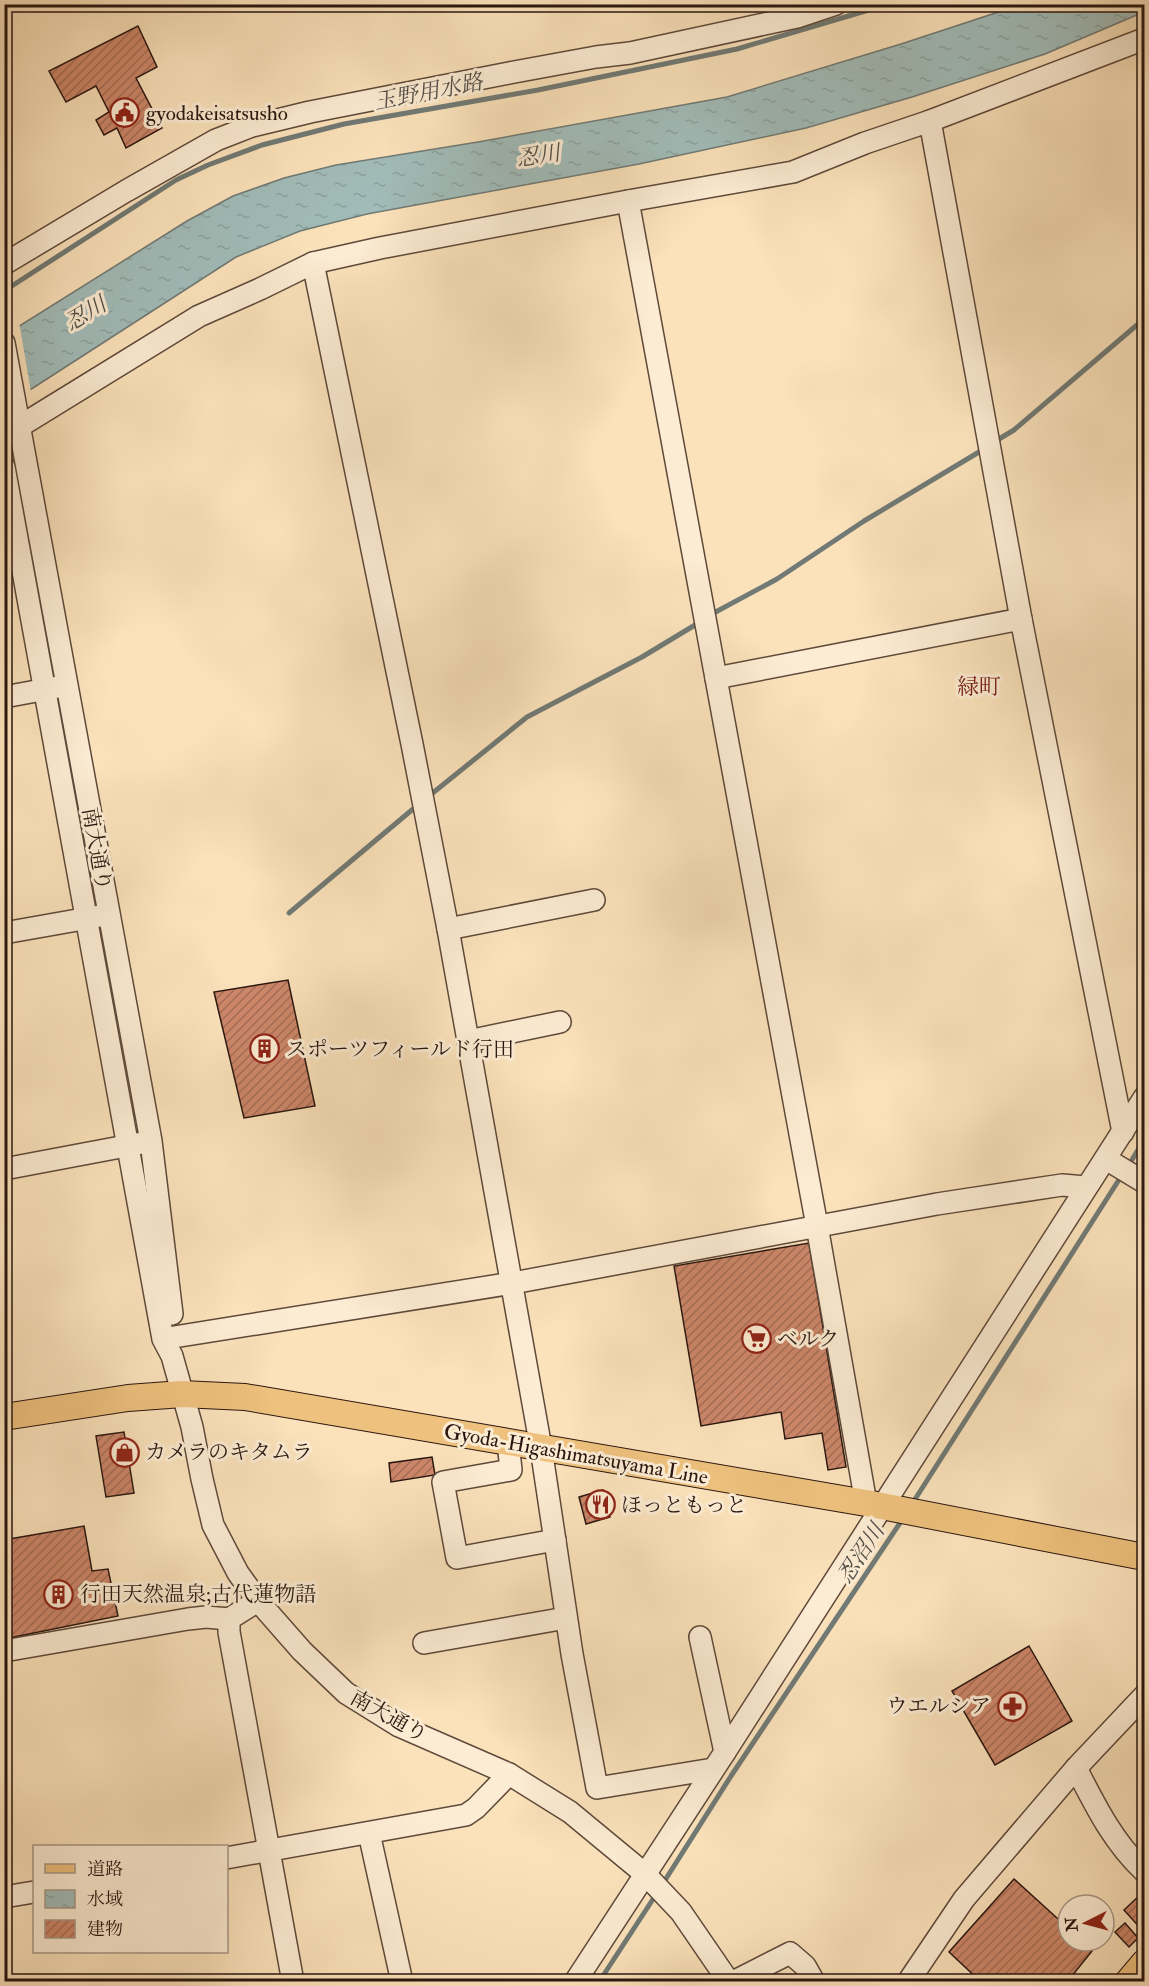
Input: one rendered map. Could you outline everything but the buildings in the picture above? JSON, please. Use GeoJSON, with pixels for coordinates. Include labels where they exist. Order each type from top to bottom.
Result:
{"type":"FeatureCollection","features":[{"type":"Feature","properties":{"kind":"main road","name":"Gyoda-Higashimatsuyama Line"},"geometry":{"type":"LineString","coordinates":[[4,1417],[118,1400],[182,1394],[245,1397],[874,1505],[1144,1557]]}},
{"type":"Feature","properties":{"kind":"main road"},"geometry":{"type":"LineString","coordinates":[[1128,1982],[1144,1963]]}},
{"type":"Feature","properties":{"kind":"street"},"geometry":{"type":"LineString","coordinates":[[4,264],[206,145],[252,126],[310,112],[509,73],[630,53],[797,17],[836,4]]}},
{"type":"Feature","properties":{"kind":"street"},"geometry":{"type":"LineString","coordinates":[[14,426],[199,316],[313,262],[628,201],[793,172],[1144,39]]}},
{"type":"Feature","properties":{"kind":"street"},"geometry":{"type":"LineString","coordinates":[[930,121],[1022,619],[1123,1132]]}},
{"type":"Feature","properties":{"kind":"street"},"geometry":{"type":"LineString","coordinates":[[628,201],[817,1226],[874,1505]]}},
{"type":"Feature","properties":{"kind":"street"},"geometry":{"type":"LineString","coordinates":[[313,262],[448,929],[542,1448],[566,1618],[597,1788],[719,1761]]}},
{"type":"Feature","properties":{"kind":"street","name":"南大通り"},"geometry":{"type":"LineString","coordinates":[[4,343],[14,426],[67,686],[151,1141],[173,1347],[213,1526],[238,1573],[258,1601],[302,1652],[346,1693],[399,1726],[509,1774],[570,1812],[645,1874],[681,1912],[731,1982]]}},
{"type":"Feature","properties":{"kind":"street","name":"南大通り"},"geometry":{"type":"LineString","coordinates":[[4,467],[163,1339],[173,1347]]}},
{"type":"Feature","properties":{"kind":"street"},"geometry":{"type":"LineString","coordinates":[[716,678],[1022,619]]}},
{"type":"Feature","properties":{"kind":"street"},"geometry":{"type":"LineString","coordinates":[[4,697],[67,686]]}},
{"type":"Feature","properties":{"kind":"street"},"geometry":{"type":"LineString","coordinates":[[448,929],[594,900]]}},
{"type":"Feature","properties":{"kind":"street"},"geometry":{"type":"LineString","coordinates":[[4,933],[109,914]]}},
{"type":"Feature","properties":{"kind":"street"},"geometry":{"type":"LineString","coordinates":[[468,1041],[560,1022]]}},
{"type":"Feature","properties":{"kind":"street"},"geometry":{"type":"LineString","coordinates":[[575,1982],[719,1761],[874,1505],[1106,1159],[1144,1098]]}},
{"type":"Feature","properties":{"kind":"street"},"geometry":{"type":"LineString","coordinates":[[4,1169],[151,1141]]}},
{"type":"Feature","properties":{"kind":"street"},"geometry":{"type":"LineString","coordinates":[[1106,1159],[1144,1182]]}},
{"type":"Feature","properties":{"kind":"street"},"geometry":{"type":"LineString","coordinates":[[173,1347],[937,1204],[1062,1185],[1086,1187]]}},
{"type":"Feature","properties":{"kind":"street"},"geometry":{"type":"LineString","coordinates":[[508,1442],[512,1470],[443,1482],[457,1558],[555,1540]]}},
{"type":"Feature","properties":{"kind":"street"},"geometry":{"type":"LineString","coordinates":[[4,1651],[188,1619],[206,1617],[229,1619],[258,1601]]}},
{"type":"Feature","properties":{"kind":"street"},"geometry":{"type":"LineString","coordinates":[[424,1643],[566,1618]]}},
{"type":"Feature","properties":{"kind":"street"},"geometry":{"type":"LineString","coordinates":[[229,1619],[229,1632],[293,1982]]}},
{"type":"Feature","properties":{"kind":"street"},"geometry":{"type":"LineString","coordinates":[[700,1637],[719,1761]]}},
{"type":"Feature","properties":{"kind":"street"},"geometry":{"type":"LineString","coordinates":[[908,1982],[964,1899],[1076,1768],[1144,1696]]}},
{"type":"Feature","properties":{"kind":"street"},"geometry":{"type":"LineString","coordinates":[[1076,1768],[1099,1814],[1127,1855],[1144,1871]]}},
{"type":"Feature","properties":{"kind":"street"},"geometry":{"type":"LineString","coordinates":[[228,1858],[466,1815],[476,1808],[509,1774]]}},
{"type":"Feature","properties":{"kind":"street"},"geometry":{"type":"LineString","coordinates":[[369,1833],[402,1982]]}},
{"type":"Feature","properties":{"kind":"street"},"geometry":{"type":"LineString","coordinates":[[4,1897],[33,1892]]}},
{"type":"Feature","properties":{"kind":"street"},"geometry":{"type":"LineString","coordinates":[[731,1982],[790,1953],[805,1966],[814,1982]]}},
{"type":"Feature","properties":{"kind":"water","name":"忍川"},"geometry":{"type":"Polygon","coordinates":[[[1020,5],[1144,5],[1144,12],[1045,54],[806,128],[639,164],[367,214],[300,231],[236,257],[5,406],[5,335],[187,221],[233,196],[284,178],[336,165],[727,97],[1020,5]]]}},
{"type":"Feature","properties":{"kind":"pier"},"geometry":{"type":"Polygon","coordinates":[[[19,322],[31,392],[4,409],[4,331],[19,322]]]}},
{"type":"Feature","properties":{"kind":"waterway","name":"玉野用水路"},"geometry":{"type":"LineString","coordinates":[[4,291],[176,180],[208,165],[262,145],[344,124],[538,90],[737,49],[889,4]]}},
{"type":"Feature","properties":{"kind":"waterway"},"geometry":{"type":"LineString","coordinates":[[994,442],[1014,430],[1144,319]]}},
{"type":"Feature","properties":{"kind":"waterway"},"geometry":{"type":"LineString","coordinates":[[710,615],[777,579],[864,521],[984,449]]}},
{"type":"Feature","properties":{"kind":"waterway"},"geometry":{"type":"LineString","coordinates":[[429,796],[527,717],[642,657],[700,622]]}},
{"type":"Feature","properties":{"kind":"waterway"},"geometry":{"type":"LineString","coordinates":[[289,913],[419,804]]}},
{"type":"Feature","properties":{"kind":"waterway","name":"忍沼川"},"geometry":{"type":"LineString","coordinates":[[1127,1168],[1144,1140]]}},
{"type":"Feature","properties":{"kind":"waterway","name":"忍沼川"},"geometry":{"type":"LineString","coordinates":[[912,1504],[1122,1175]]}},
{"type":"Feature","properties":{"kind":"waterway","name":"忍沼川"},"geometry":{"type":"LineString","coordinates":[[662,1885],[731,1776],[904,1517]]}},
{"type":"Feature","properties":{"kind":"waterway","name":"忍沼川"},"geometry":{"type":"LineString","coordinates":[[599,1982],[657,1893]]}},
{"type":"Feature","properties":{"kind":"place","name":"gyodakeisatsusho"},"geometry":{"type":"Point","coordinates":[125,113]}},
{"type":"Feature","properties":{"kind":"place","name":"スポーツフィールド行田"},"geometry":{"type":"Point","coordinates":[265,1049]}},
{"type":"Feature","properties":{"kind":"place","name":"ベルク"},"geometry":{"type":"Point","coordinates":[756,1339]}},
{"type":"Feature","properties":{"kind":"place","name":"カメラのキタムラ"},"geometry":{"type":"Point","coordinates":[124,1452]}},
{"type":"Feature","properties":{"kind":"place","name":"ほっともっと"},"geometry":{"type":"Point","coordinates":[600,1505]}},
{"type":"Feature","properties":{"kind":"place","name":"行田天然温泉;古代蓮物語"},"geometry":{"type":"Point","coordinates":[59,1594]}},
{"type":"Feature","properties":{"kind":"place","name":"ウエルシア"},"geometry":{"type":"Point","coordinates":[1012,1706]}},
{"type":"Feature","properties":{"kind":"district","name":"緑町"},"geometry":{"type":"Point","coordinates":[979,686]}}]}
